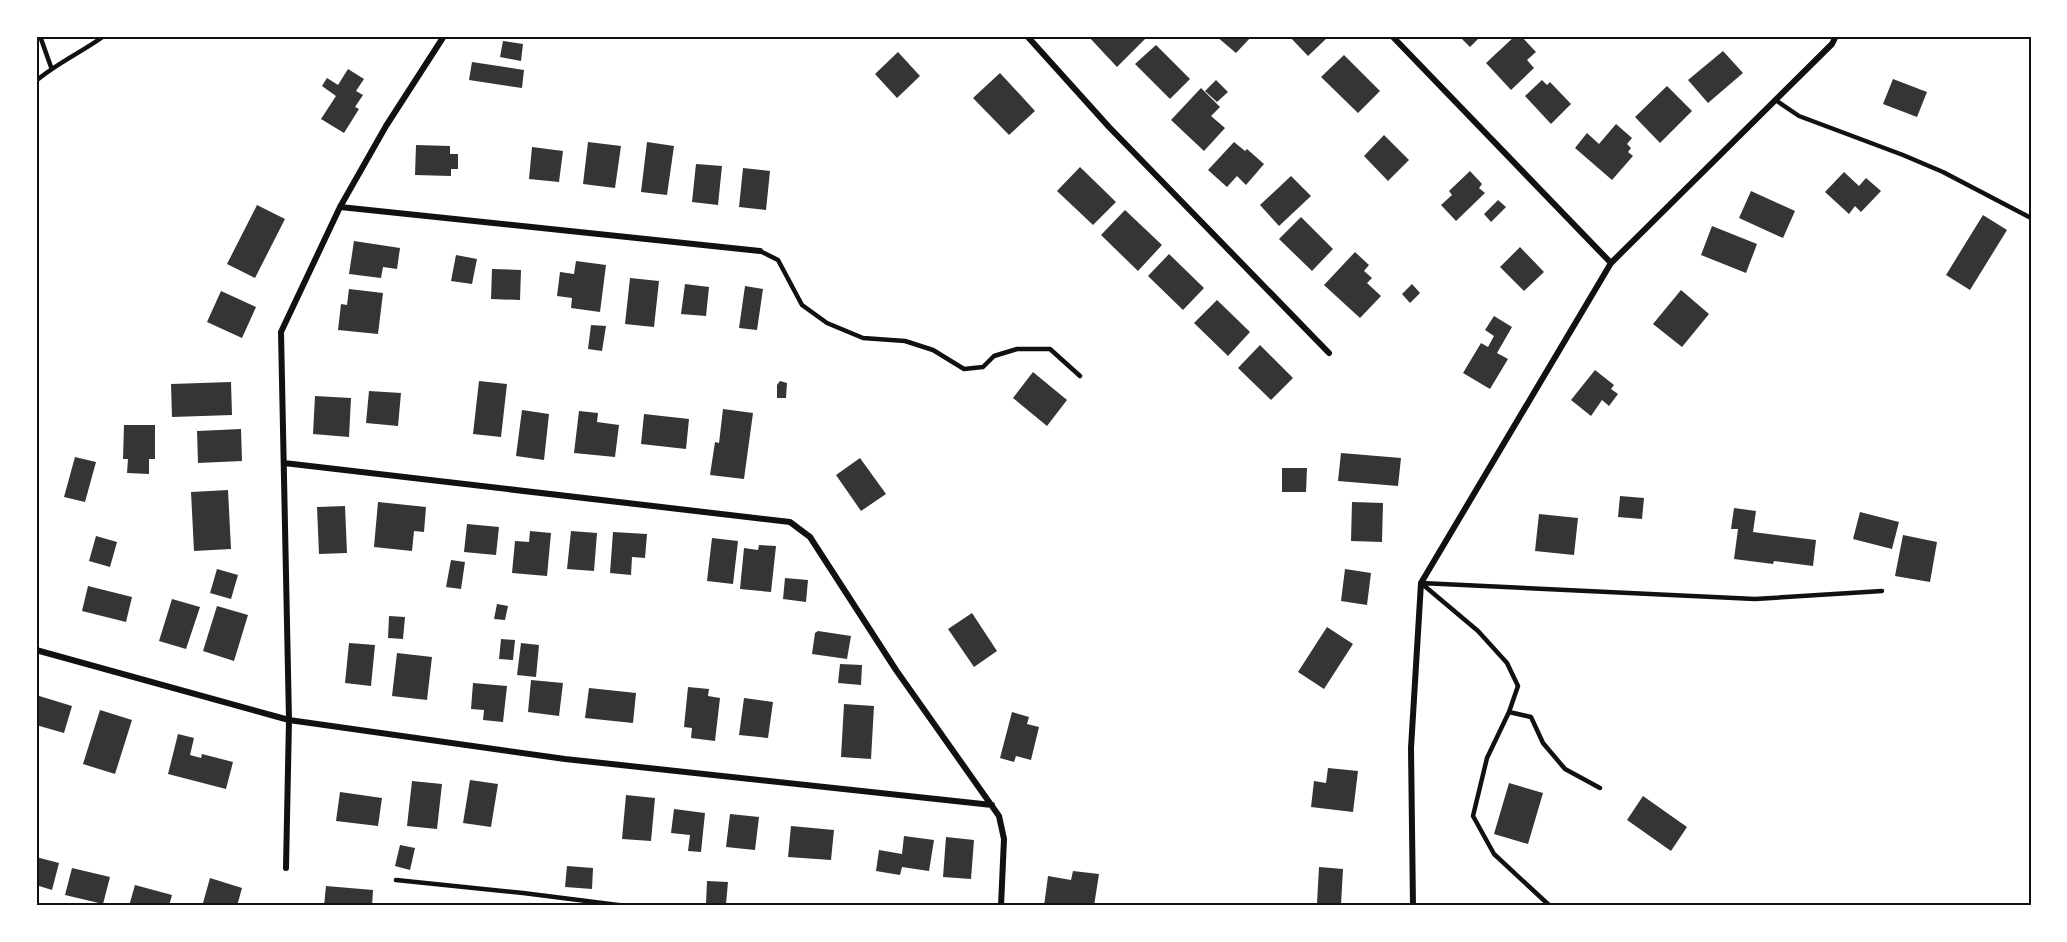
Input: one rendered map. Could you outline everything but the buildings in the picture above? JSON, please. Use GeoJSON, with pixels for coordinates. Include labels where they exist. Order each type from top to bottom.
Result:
{"type":"FeatureCollection","features":[{"type":"Feature","properties":{"kind":"street"},"geometry":{"type":"LineString","coordinates":[[285,868],[289,720],[281,332],[340,207],[386,126],[444,36]]}},
{"type":"Feature","properties":{"kind":"street"},"geometry":{"type":"LineString","coordinates":[[1027,36],[1109,127],[1329,353]]}},
{"type":"Feature","properties":{"kind":"street"},"geometry":{"type":"LineString","coordinates":[[1392,36],[1611,263]]}},
{"type":"Feature","properties":{"kind":"street"},"geometry":{"type":"LineString","coordinates":[[1413,906],[1411,748],[1421,583],[1611,263],[1777,101],[1832,44],[1836,36]]}},
{"type":"Feature","properties":{"kind":"street"},"geometry":{"type":"LineString","coordinates":[[340,207],[760,251]]}},
{"type":"Feature","properties":{"kind":"street"},"geometry":{"type":"LineString","coordinates":[[284,463],[790,522],[810,537],[896,670],[999,816],[1004,839],[1001,906]]}},
{"type":"Feature","properties":{"kind":"street"},"geometry":{"type":"LineString","coordinates":[[36,650],[289,720],[565,759],[992,806]]}},
{"type":"Feature","properties":{"kind":"lane"},"geometry":{"type":"LineString","coordinates":[[40,36],[51,67]]}},
{"type":"Feature","properties":{"kind":"lane"},"geometry":{"type":"LineString","coordinates":[[36,81],[51,67],[83,51],[104,36]]}},
{"type":"Feature","properties":{"kind":"lane"},"geometry":{"type":"LineString","coordinates":[[1777,101],[1799,116],[1903,154],[1943,172],[2031,218]]}},
{"type":"Feature","properties":{"kind":"lane"},"geometry":{"type":"LineString","coordinates":[[760,251],[778,260],[802,305],[827,323],[863,338],[905,341],[933,350],[964,369],[983,367],[994,356],[1017,349],[1050,349],[1080,376]]}},
{"type":"Feature","properties":{"kind":"lane"},"geometry":{"type":"LineString","coordinates":[[1421,583],[1755,599],[1882,591]]}},
{"type":"Feature","properties":{"kind":"lane"},"geometry":{"type":"LineString","coordinates":[[1421,583],[1478,631],[1507,663],[1518,686],[1509,712],[1487,758],[1473,816],[1494,854],[1550,906]]}},
{"type":"Feature","properties":{"kind":"lane"},"geometry":{"type":"LineString","coordinates":[[1509,712],[1531,717],[1543,743],[1565,769],[1600,788]]}},
{"type":"Feature","properties":{"kind":"lane"},"geometry":{"type":"LineString","coordinates":[[396,880],[523,892],[626,906]]}}]}
